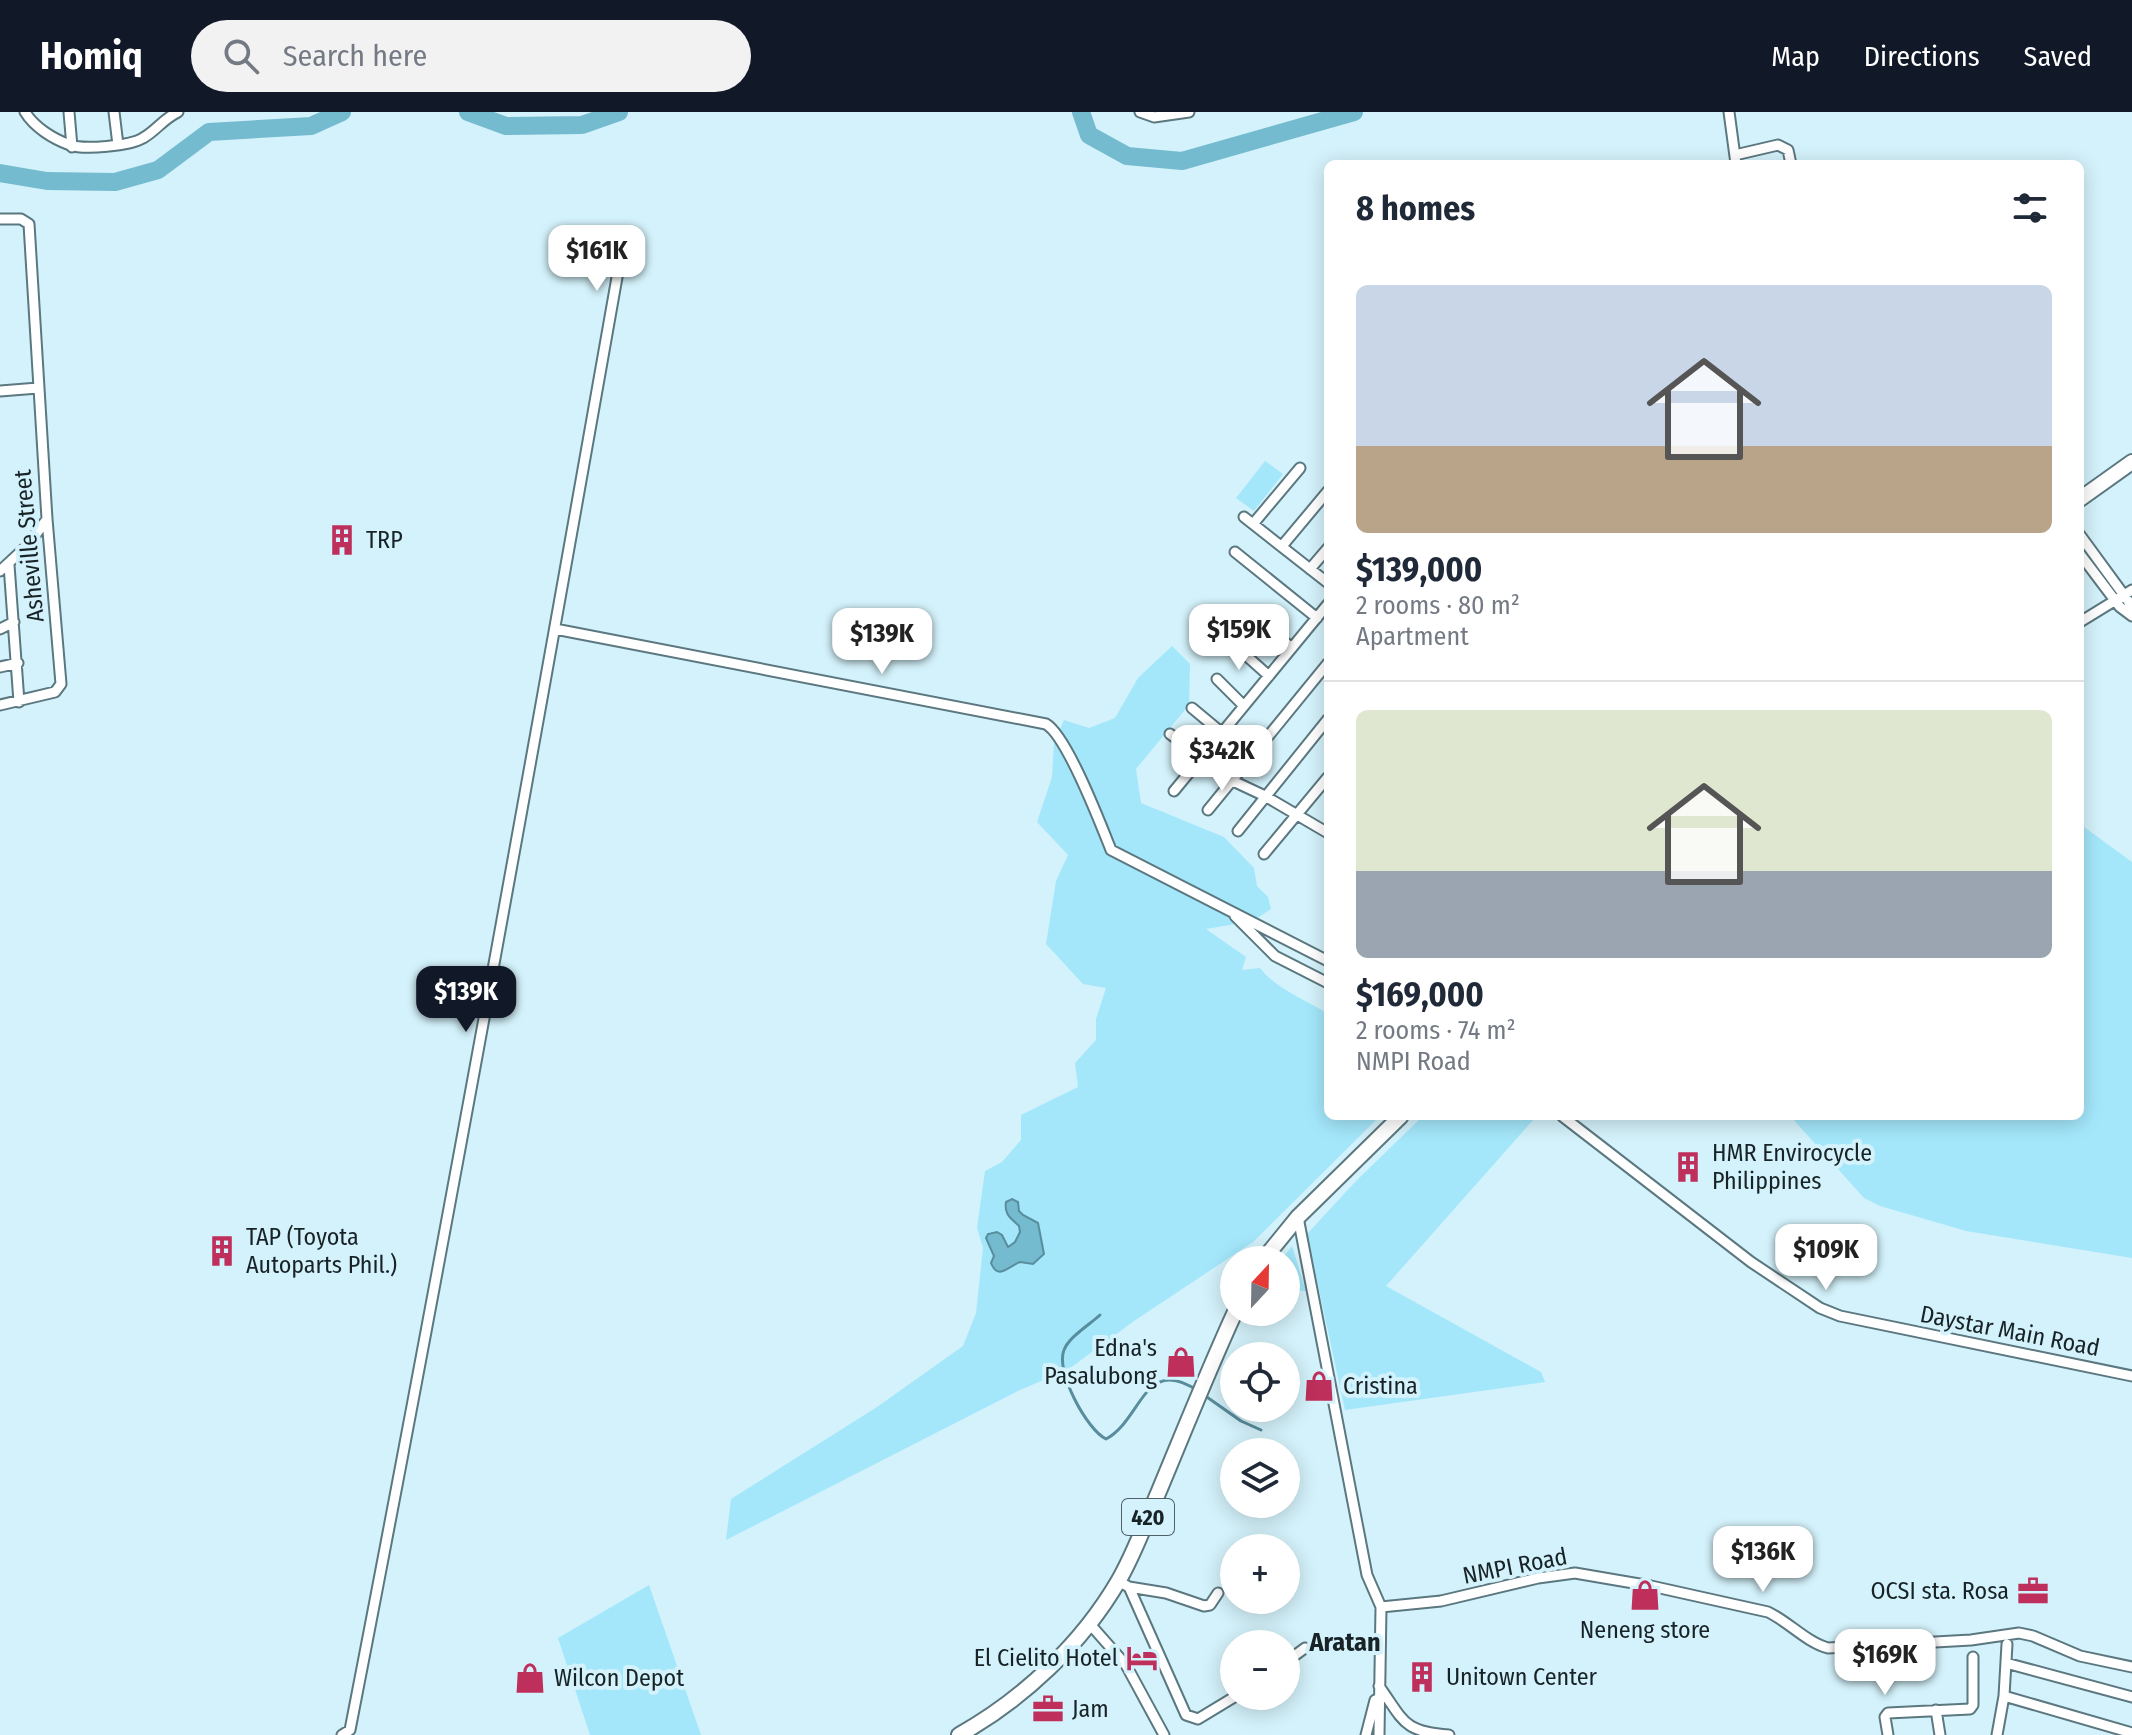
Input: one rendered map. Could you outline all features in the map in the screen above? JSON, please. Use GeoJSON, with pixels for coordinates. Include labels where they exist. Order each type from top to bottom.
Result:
{"type":"FeatureCollection","features":[{"type":"Feature","properties":{"kind":"main road"},"geometry":{"type":"LineString","coordinates":[[2084,496],[2132,462]]}},
{"type":"Feature","properties":{"kind":"main road"},"geometry":{"type":"LineString","coordinates":[[1274,1246],[1298,1217],[1397,1120]]}},
{"type":"Feature","properties":{"kind":"main road","name":"420"},"geometry":{"type":"LineString","coordinates":[[959,1735],[991,1716],[1035,1680],[1123,1584],[1229,1326]]}},
{"type":"Feature","properties":{"kind":"street"},"geometry":{"type":"LineString","coordinates":[[25,112],[39,128],[72,147],[118,145],[142,139],[163,115],[178,112]]}},
{"type":"Feature","properties":{"kind":"street"},"geometry":{"type":"LineString","coordinates":[[69,112],[72,147]]}},
{"type":"Feature","properties":{"kind":"street"},"geometry":{"type":"LineString","coordinates":[[114,112],[118,145]]}},
{"type":"Feature","properties":{"kind":"street"},"geometry":{"type":"LineString","coordinates":[[1140,112],[1154,117],[1189,112]]}},
{"type":"Feature","properties":{"kind":"street"},"geometry":{"type":"LineString","coordinates":[[1729,112],[1736,160],[1782,145],[1788,150],[1790,160]]}},
{"type":"Feature","properties":{"kind":"street","name":"Asheville Street"},"geometry":{"type":"LineString","coordinates":[[0,219],[21,219],[29,224],[47,519],[61,684],[55,692],[0,705]]}},
{"type":"Feature","properties":{"kind":"street"},"geometry":{"type":"LineString","coordinates":[[342,1735],[350,1730],[392,1517],[489,1000],[622,249]]}},
{"type":"Feature","properties":{"kind":"street"},"geometry":{"type":"LineString","coordinates":[[0,391],[38,388]]}},
{"type":"Feature","properties":{"kind":"street"},"geometry":{"type":"LineString","coordinates":[[1253,524],[1300,468]]}},
{"type":"Feature","properties":{"kind":"street"},"geometry":{"type":"LineString","coordinates":[[1282,546],[1324,496]]}},
{"type":"Feature","properties":{"kind":"street"},"geometry":{"type":"LineString","coordinates":[[1244,517],[1324,580]]}},
{"type":"Feature","properties":{"kind":"street"},"geometry":{"type":"LineString","coordinates":[[0,571],[9,565],[47,519]]}},
{"type":"Feature","properties":{"kind":"street"},"geometry":{"type":"LineString","coordinates":[[2084,540],[2129,602],[2131,614]]}},
{"type":"Feature","properties":{"kind":"street"},"geometry":{"type":"LineString","coordinates":[[1235,552],[1317,618]]}},
{"type":"Feature","properties":{"kind":"street"},"geometry":{"type":"LineString","coordinates":[[1310,569],[1324,553]]}},
{"type":"Feature","properties":{"kind":"street"},"geometry":{"type":"LineString","coordinates":[[2084,558],[2124,595]]}},
{"type":"Feature","properties":{"kind":"street"},"geometry":{"type":"LineString","coordinates":[[9,565],[19,702]]}},
{"type":"Feature","properties":{"kind":"street"},"geometry":{"type":"LineString","coordinates":[[2084,620],[2124,595]]}},
{"type":"Feature","properties":{"kind":"street"},"geometry":{"type":"LineString","coordinates":[[1174,791],[1324,609]]}},
{"type":"Feature","properties":{"kind":"street"},"geometry":{"type":"LineString","coordinates":[[1248,612],[1292,648]]}},
{"type":"Feature","properties":{"kind":"street"},"geometry":{"type":"LineString","coordinates":[[0,629],[14,622]]}},
{"type":"Feature","properties":{"kind":"street"},"geometry":{"type":"LineString","coordinates":[[555,629],[1051,726],[1094,804],[1111,850],[1324,959]]}},
{"type":"Feature","properties":{"kind":"street"},"geometry":{"type":"LineString","coordinates":[[1231,642],[1269,676]]}},
{"type":"Feature","properties":{"kind":"street"},"geometry":{"type":"LineString","coordinates":[[0,667],[18,663]]}},
{"type":"Feature","properties":{"kind":"street"},"geometry":{"type":"LineString","coordinates":[[1208,810],[1324,668]]}},
{"type":"Feature","properties":{"kind":"street"},"geometry":{"type":"LineString","coordinates":[[1217,679],[1244,706]]}},
{"type":"Feature","properties":{"kind":"street"},"geometry":{"type":"LineString","coordinates":[[1192,708],[1222,733]]}},
{"type":"Feature","properties":{"kind":"street"},"geometry":{"type":"LineString","coordinates":[[1238,831],[1324,724]]}},
{"type":"Feature","properties":{"kind":"street"},"geometry":{"type":"LineString","coordinates":[[1170,734],[1233,781],[1324,831]]}},
{"type":"Feature","properties":{"kind":"street"},"geometry":{"type":"LineString","coordinates":[[1264,854],[1324,782]]}},
{"type":"Feature","properties":{"kind":"street"},"geometry":{"type":"LineString","coordinates":[[1227,908],[1275,956],[1324,981]]}},
{"type":"Feature","properties":{"kind":"street","name":"Daystar Main Road"},"geometry":{"type":"LineString","coordinates":[[1567,1120],[1751,1262],[1820,1308],[1855,1320],[2132,1376]]}},
{"type":"Feature","properties":{"kind":"street"},"geometry":{"type":"LineString","coordinates":[[1298,1217],[1367,1575],[1381,1607],[1379,1735]]}},
{"type":"Feature","properties":{"kind":"street","name":"NMPI Road"},"geometry":{"type":"LineString","coordinates":[[1381,1607],[1441,1601],[1553,1575],[1587,1574],[1768,1612],[1782,1618],[1819,1646],[1828,1648],[1957,1641],[2019,1633],[2055,1644],[2080,1656],[2132,1667]]}},
{"type":"Feature","properties":{"kind":"street"},"geometry":{"type":"LineString","coordinates":[[1123,1584],[1166,1593],[1204,1606],[1210,1605],[1218,1593]]}},
{"type":"Feature","properties":{"kind":"street"},"geometry":{"type":"LineString","coordinates":[[1123,1584],[1186,1715],[1198,1719],[1220,1706]]}},
{"type":"Feature","properties":{"kind":"street"},"geometry":{"type":"LineString","coordinates":[[1089,1623],[1126,1665],[1164,1735]]}},
{"type":"Feature","properties":{"kind":"street"},"geometry":{"type":"LineString","coordinates":[[1997,1735],[2004,1696],[2007,1644]]}},
{"type":"Feature","properties":{"kind":"street"},"geometry":{"type":"LineString","coordinates":[[1300,1652],[1305,1648]]}},
{"type":"Feature","properties":{"kind":"street"},"geometry":{"type":"LineString","coordinates":[[1888,1735],[1885,1717],[1888,1713],[1971,1708],[1973,1657]]}},
{"type":"Feature","properties":{"kind":"street"},"geometry":{"type":"LineString","coordinates":[[2006,1663],[2132,1697]]}},
{"type":"Feature","properties":{"kind":"street"},"geometry":{"type":"LineString","coordinates":[[1366,1735],[1379,1686]]}},
{"type":"Feature","properties":{"kind":"street"},"geometry":{"type":"LineString","coordinates":[[1379,1686],[1413,1730],[1449,1735]]}},
{"type":"Feature","properties":{"kind":"street"},"geometry":{"type":"LineString","coordinates":[[2004,1696],[2132,1733]]}},
{"type":"Feature","properties":{"kind":"street"},"geometry":{"type":"LineString","coordinates":[[1936,1710],[1940,1735]]}},
{"type":"Feature","properties":{"kind":"shaded area"},"geometry":{"type":"Polygon","coordinates":[[[1265,461],[1283,474],[1254,511],[1236,498],[1265,461]]]}},
{"type":"Feature","properties":{"kind":"shaded area"},"geometry":{"type":"Polygon","coordinates":[[[1172,646],[1190,664],[1189,705],[1136,769],[1141,803],[1224,837],[1254,868],[1257,886],[1268,897],[1271,909],[1253,921],[1206,929],[1246,957],[1242,970],[1260,968],[1283,988],[1324,1012],[1324,1120],[1376,1120],[1253,1242],[1247,1246],[1220,1246],[1220,1264],[1069,1369],[1020,1390],[726,1540],[731,1499],[877,1407],[963,1346],[976,1313],[983,1248],[977,1228],[985,1171],[1002,1162],[1021,1140],[1021,1115],[1078,1087],[1075,1063],[1096,1040],[1096,1019],[1106,988],[1083,984],[1046,944],[1056,881],[1068,855],[1037,822],[1052,777],[1054,743],[1064,720],[1089,728],[1115,718],[1138,678],[1172,646]]]}},
{"type":"Feature","properties":{"kind":"shaded area"},"geometry":{"type":"Polygon","coordinates":[[[2084,827],[2132,862],[2132,1258],[1966,1231],[1880,1206],[1864,1198],[1794,1120],[2084,1120],[2084,827]]]}},
{"type":"Feature","properties":{"kind":"shaded area"},"geometry":{"type":"Polygon","coordinates":[[[1419,1120],[1533,1120],[1386,1286],[1541,1372],[1545,1382],[1345,1410],[1307,1234],[1419,1120]]]}},
{"type":"Feature","properties":{"kind":"shaded area"},"geometry":{"type":"Polygon","coordinates":[[[1012,1199],[1018,1202],[1023,1215],[1038,1223],[1044,1254],[1033,1264],[1020,1262],[1000,1272],[991,1263],[994,1256],[986,1238],[988,1234],[997,1232],[1008,1247],[1015,1242],[1020,1232],[1019,1226],[1006,1210],[1006,1202],[1012,1199]]]}},
{"type":"Feature","properties":{"kind":"shaded area"},"geometry":{"type":"Polygon","coordinates":[[[1300,1272],[1306,1291],[1300,1291],[1300,1272]]]}},
{"type":"Feature","properties":{"kind":"shaded area"},"geometry":{"type":"Polygon","coordinates":[[[649,1585],[701,1735],[590,1735],[558,1638],[649,1585]]]}},
{"type":"Feature","properties":{"kind":"waterway"},"geometry":{"type":"LineString","coordinates":[[0,173],[47,181],[115,182],[158,170],[209,132],[311,126],[342,112]]}},
{"type":"Feature","properties":{"kind":"waterway"},"geometry":{"type":"LineString","coordinates":[[468,112],[506,126],[582,125],[619,112]]}},
{"type":"Feature","properties":{"kind":"waterway"},"geometry":{"type":"LineString","coordinates":[[1081,112],[1089,135],[1127,156],[1182,161],[1354,112]]}},
{"type":"Feature","properties":{"kind":"waterway"},"geometry":{"type":"LineString","coordinates":[[1100,1315],[1070,1340],[1062,1359],[1074,1399],[1098,1433],[1106,1439],[1118,1430],[1145,1394],[1166,1380],[1180,1382],[1198,1391]]}},
{"type":"Feature","properties":{"kind":"waterway"},"geometry":{"type":"LineString","coordinates":[[1204,1395],[1241,1421],[1261,1430]]}},
{"type":"Feature","properties":{"kind":"place","name":"TRP"},"geometry":{"type":"Point","coordinates":[342,540]}},
{"type":"Feature","properties":{"kind":"place","name":"HMR Envirocycle Philippines"},"geometry":{"type":"Point","coordinates":[1688,1167]}},
{"type":"Feature","properties":{"kind":"place","name":"TAP (Toyota Autoparts Phil.)"},"geometry":{"type":"Point","coordinates":[222,1251]}},
{"type":"Feature","properties":{"kind":"place","name":"Edna's Pasalubong"},"geometry":{"type":"Point","coordinates":[1181,1362]}},
{"type":"Feature","properties":{"kind":"place","name":"Cristina"},"geometry":{"type":"Point","coordinates":[1319,1386]}},
{"type":"Feature","properties":{"kind":"place","name":"OCSI sta. Rosa"},"geometry":{"type":"Point","coordinates":[2033,1591]}},
{"type":"Feature","properties":{"kind":"place","name":"Neneng store"},"geometry":{"type":"Point","coordinates":[1645,1595]}},
{"type":"Feature","properties":{"kind":"place","name":"El Cielito Hotel"},"geometry":{"type":"Point","coordinates":[1142,1658]}},
{"type":"Feature","properties":{"kind":"place","name":"Unitown Center"},"geometry":{"type":"Point","coordinates":[1422,1677]}},
{"type":"Feature","properties":{"kind":"place","name":"Wilcon Depot"},"geometry":{"type":"Point","coordinates":[530,1678]}},
{"type":"Feature","properties":{"kind":"place","name":"Jam"},"geometry":{"type":"Point","coordinates":[1048,1709]}},
{"type":"Feature","properties":{"kind":"district","name":"Aratan"},"geometry":{"type":"Point","coordinates":[1345,1642]}}]}
